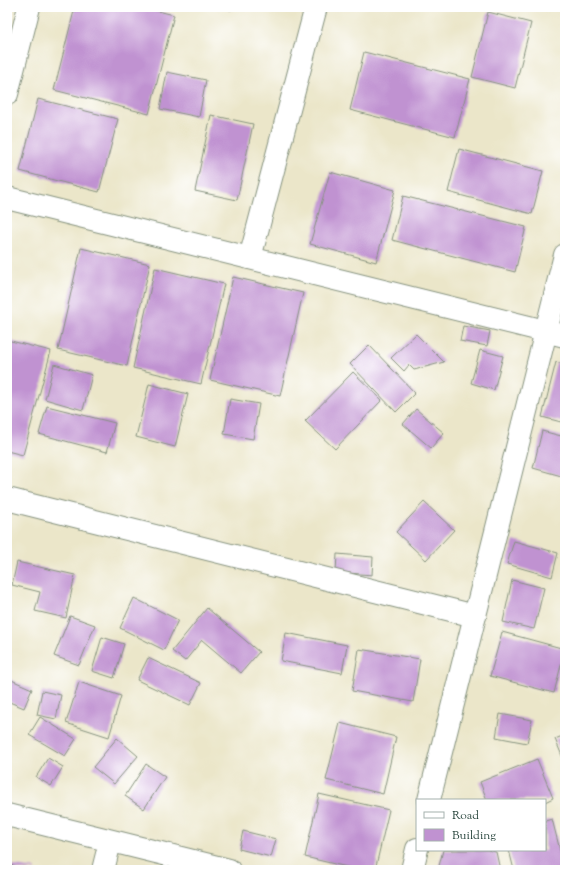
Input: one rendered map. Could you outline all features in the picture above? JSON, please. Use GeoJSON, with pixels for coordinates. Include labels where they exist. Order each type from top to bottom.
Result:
{"type":"FeatureCollection","features":[{"type":"Feature","properties":{"kind":"street"},"geometry":{"type":"LineString","coordinates":[[7,94],[29,7]]}},
{"type":"Feature","properties":{"kind":"street"},"geometry":{"type":"LineString","coordinates":[[250,258],[316,7]]}},
{"type":"Feature","properties":{"kind":"street"},"geometry":{"type":"LineString","coordinates":[[7,198],[556,334]]}},
{"type":"Feature","properties":{"kind":"street"},"geometry":{"type":"LineString","coordinates":[[429,799],[475,616],[556,334],[565,255]]}},
{"type":"Feature","properties":{"kind":"street"},"geometry":{"type":"LineString","coordinates":[[7,500],[475,616]]}},
{"type":"Feature","properties":{"kind":"street"},"geometry":{"type":"LineString","coordinates":[[7,816],[229,870]]}},
{"type":"Feature","properties":{"kind":"street"},"geometry":{"type":"LineString","coordinates":[[103,870],[110,842]]}},
{"type":"Feature","properties":{"kind":"street"},"geometry":{"type":"LineString","coordinates":[[412,870],[417,851]]}},
{"type":"Feature","properties":{"kind":"building"},"geometry":{"type":"Polygon","coordinates":[[[75,7],[142,7],[174,15],[149,114],[54,90],[75,7]]]}},
{"type":"Feature","properties":{"kind":"building"},"geometry":{"type":"Polygon","coordinates":[[[219,7],[232,7],[231,10],[219,7]]]}},
{"type":"Feature","properties":{"kind":"building"},"geometry":{"type":"Polygon","coordinates":[[[488,12],[531,23],[515,88],[472,77],[488,12]]]}},
{"type":"Feature","properties":{"kind":"building"},"geometry":{"type":"Polygon","coordinates":[[[364,52],[470,79],[455,137],[350,110],[364,52]]]}},
{"type":"Feature","properties":{"kind":"building"},"geometry":{"type":"Polygon","coordinates":[[[167,72],[206,80],[199,117],[160,109],[167,72]]]}},
{"type":"Feature","properties":{"kind":"building"},"geometry":{"type":"Polygon","coordinates":[[[38,99],[118,119],[99,192],[20,171],[38,99]]]}},
{"type":"Feature","properties":{"kind":"building"},"geometry":{"type":"Polygon","coordinates":[[[211,115],[253,124],[237,200],[195,191],[211,115]]]}},
{"type":"Feature","properties":{"kind":"building"},"geometry":{"type":"Polygon","coordinates":[[[459,149],[543,171],[532,214],[448,192],[459,149]]]}},
{"type":"Feature","properties":{"kind":"building"},"geometry":{"type":"Polygon","coordinates":[[[330,172],[395,190],[376,262],[310,244],[330,172]]]}},
{"type":"Feature","properties":{"kind":"building"},"geometry":{"type":"Polygon","coordinates":[[[403,196],[526,227],[515,272],[392,240],[403,196]]]}},
{"type":"Feature","properties":{"kind":"building"},"geometry":{"type":"Polygon","coordinates":[[[81,248],[150,264],[127,366],[58,350],[81,248]]]}},
{"type":"Feature","properties":{"kind":"building"},"geometry":{"type":"Polygon","coordinates":[[[155,268],[224,284],[201,384],[133,368],[155,268]]]}},
{"type":"Feature","properties":{"kind":"building"},"geometry":{"type":"Polygon","coordinates":[[[233,277],[303,293],[280,396],[210,380],[233,277]]]}},
{"type":"Feature","properties":{"kind":"building"},"geometry":{"type":"Polygon","coordinates":[[[463,326],[490,331],[487,346],[460,341],[463,326]]]}},
{"type":"Feature","properties":{"kind":"building"},"geometry":{"type":"Polygon","coordinates":[[[416,334],[444,362],[414,370],[409,365],[404,371],[391,358],[416,334]]]}},
{"type":"Feature","properties":{"kind":"building"},"geometry":{"type":"Polygon","coordinates":[[[7,340],[51,351],[23,455],[7,451],[7,340]]]}},
{"type":"Feature","properties":{"kind":"building"},"geometry":{"type":"Polygon","coordinates":[[[369,345],[415,393],[396,412],[350,364],[369,345]]]}},
{"type":"Feature","properties":{"kind":"building"},"geometry":{"type":"Polygon","coordinates":[[[480,350],[503,356],[494,390],[471,383],[480,350]]]}},
{"type":"Feature","properties":{"kind":"building"},"geometry":{"type":"Polygon","coordinates":[[[556,362],[565,365],[565,423],[542,417],[556,362]]]}},
{"type":"Feature","properties":{"kind":"building"},"geometry":{"type":"Polygon","coordinates":[[[54,364],[92,375],[83,410],[45,399],[54,364]]]}},
{"type":"Feature","properties":{"kind":"building"},"geometry":{"type":"Polygon","coordinates":[[[353,372],[382,400],[335,449],[305,421],[353,372]]]}},
{"type":"Feature","properties":{"kind":"building"},"geometry":{"type":"Polygon","coordinates":[[[149,384],[188,394],[175,447],[136,437],[149,384]]]}},
{"type":"Feature","properties":{"kind":"building"},"geometry":{"type":"Polygon","coordinates":[[[230,399],[259,404],[253,439],[224,434],[230,399]]]}},
{"type":"Feature","properties":{"kind":"building"},"geometry":{"type":"Polygon","coordinates":[[[47,406],[115,423],[107,452],[39,434],[47,406]]]}},
{"type":"Feature","properties":{"kind":"building"},"geometry":{"type":"Polygon","coordinates":[[[416,409],[444,433],[431,448],[403,424],[416,409]]]}},
{"type":"Feature","properties":{"kind":"building"},"geometry":{"type":"Polygon","coordinates":[[[542,431],[565,437],[565,477],[533,468],[542,431]]]}},
{"type":"Feature","properties":{"kind":"building"},"geometry":{"type":"Polygon","coordinates":[[[424,502],[454,530],[426,560],[396,532],[424,502]]]}},
{"type":"Feature","properties":{"kind":"building"},"geometry":{"type":"Polygon","coordinates":[[[514,541],[558,553],[552,577],[507,564],[514,541]]]}},
{"type":"Feature","properties":{"kind":"building"},"geometry":{"type":"Polygon","coordinates":[[[337,554],[373,557],[372,575],[336,572],[337,554]]]}},
{"type":"Feature","properties":{"kind":"building"},"geometry":{"type":"Polygon","coordinates":[[[17,562],[75,575],[66,618],[35,611],[40,592],[12,585],[17,562]]]}},
{"type":"Feature","properties":{"kind":"building"},"geometry":{"type":"Polygon","coordinates":[[[512,580],[544,588],[534,629],[503,622],[512,580]]]}},
{"type":"Feature","properties":{"kind":"building"},"geometry":{"type":"Polygon","coordinates":[[[134,598],[178,620],[164,650],[120,628],[134,598]]]}},
{"type":"Feature","properties":{"kind":"building"},"geometry":{"type":"Polygon","coordinates":[[[207,608],[259,652],[241,673],[202,640],[185,661],[172,651],[207,608]]]}},
{"type":"Feature","properties":{"kind":"building"},"geometry":{"type":"Polygon","coordinates":[[[70,616],[95,625],[79,665],[54,656],[70,616]]]}},
{"type":"Feature","properties":{"kind":"building"},"geometry":{"type":"Polygon","coordinates":[[[502,632],[565,649],[554,693],[490,676],[502,632]]]}},
{"type":"Feature","properties":{"kind":"building"},"geometry":{"type":"Polygon","coordinates":[[[286,633],[347,645],[342,673],[281,661],[286,633]]]}},
{"type":"Feature","properties":{"kind":"building"},"geometry":{"type":"Polygon","coordinates":[[[102,637],[124,644],[114,678],[92,671],[102,637]]]}},
{"type":"Feature","properties":{"kind":"building"},"geometry":{"type":"Polygon","coordinates":[[[359,649],[420,659],[413,702],[352,691],[359,649]]]}},
{"type":"Feature","properties":{"kind":"building"},"geometry":{"type":"Polygon","coordinates":[[[148,658],[201,683],[190,705],[137,680],[148,658]]]}},
{"type":"Feature","properties":{"kind":"building"},"geometry":{"type":"Polygon","coordinates":[[[7,678],[32,689],[24,708],[7,701],[7,678]]]}},
{"type":"Feature","properties":{"kind":"building"},"geometry":{"type":"Polygon","coordinates":[[[79,682],[121,696],[109,737],[66,723],[79,682]]]}},
{"type":"Feature","properties":{"kind":"building"},"geometry":{"type":"Polygon","coordinates":[[[42,691],[61,695],[56,719],[37,715],[42,691]]]}},
{"type":"Feature","properties":{"kind":"building"},"geometry":{"type":"Polygon","coordinates":[[[500,714],[532,720],[527,743],[496,737],[500,714]]]}},
{"type":"Feature","properties":{"kind":"building"},"geometry":{"type":"Polygon","coordinates":[[[40,717],[76,739],[65,756],[29,735],[40,717]]]}},
{"type":"Feature","properties":{"kind":"building"},"geometry":{"type":"Polygon","coordinates":[[[340,723],[396,737],[383,794],[326,780],[340,723]]]}},
{"type":"Feature","properties":{"kind":"building"},"geometry":{"type":"Polygon","coordinates":[[[565,735],[565,763],[555,739],[565,735]]]}},
{"type":"Feature","properties":{"kind":"building"},"geometry":{"type":"Polygon","coordinates":[[[117,738],[138,756],[114,784],[93,767],[117,738]]]}},
{"type":"Feature","properties":{"kind":"building"},"geometry":{"type":"Polygon","coordinates":[[[48,758],[63,767],[51,786],[36,777],[48,758]]]}},
{"type":"Feature","properties":{"kind":"building"},"geometry":{"type":"Polygon","coordinates":[[[537,759],[553,798],[546,802],[546,799],[487,799],[480,782],[537,759]]]}},
{"type":"Feature","properties":{"kind":"building"},"geometry":{"type":"Polygon","coordinates":[[[146,764],[165,777],[144,809],[125,796],[146,764]]]}},
{"type":"Feature","properties":{"kind":"building"},"geometry":{"type":"Polygon","coordinates":[[[319,794],[389,810],[375,870],[360,870],[305,857],[319,794]]]}},
{"type":"Feature","properties":{"kind":"building"},"geometry":{"type":"Polygon","coordinates":[[[552,819],[565,870],[514,870],[509,851],[546,851],[546,821],[552,819]]]}},
{"type":"Feature","properties":{"kind":"building"},"geometry":{"type":"Polygon","coordinates":[[[243,831],[276,839],[271,857],[239,849],[243,831]]]}},
{"type":"Feature","properties":{"kind":"building"},"geometry":{"type":"Polygon","coordinates":[[[443,851],[492,851],[496,852],[500,870],[438,870],[443,851]]]}},
{"type":"Feature","properties":{"kind":"building"},"geometry":{"type":"Polygon","coordinates":[[[7,865],[35,869],[35,870],[7,870],[7,865]]]}}]}
